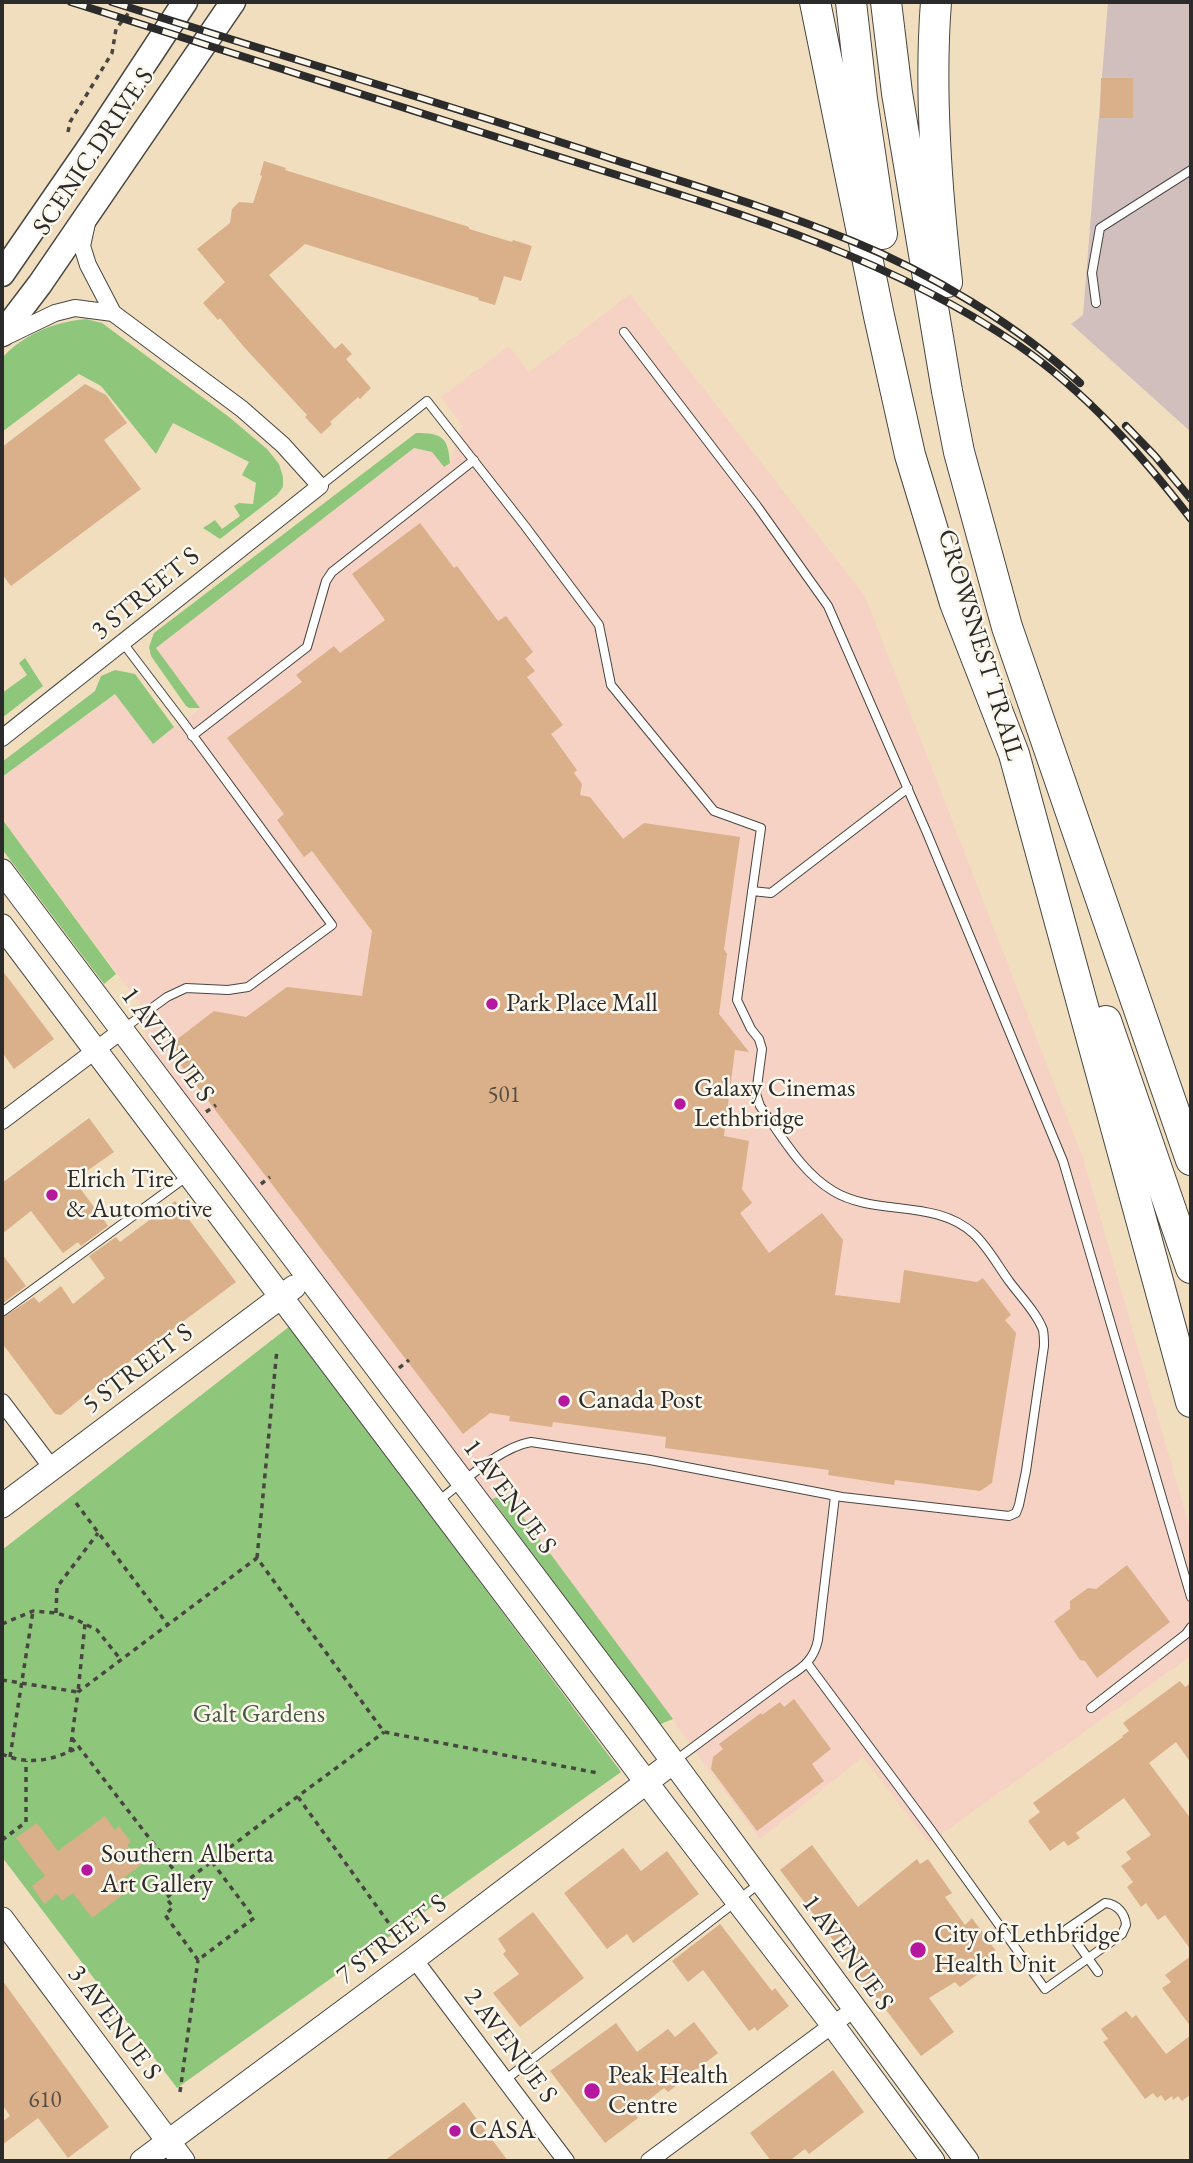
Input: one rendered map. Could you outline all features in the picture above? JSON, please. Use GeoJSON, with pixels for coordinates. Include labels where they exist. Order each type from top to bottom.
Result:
{"type":"FeatureCollection","features":[{"type":"Feature","properties":{"kind":"highway"},"geometry":{"type":"LineString","coordinates":[[815,2],[910,455],[955,603],[1014,754],[1191,1402]]}},
{"type":"Feature","properties":{"kind":"highway","name":"CROWSNEST TRAIL"},"geometry":{"type":"LineString","coordinates":[[851,2],[867,139],[889,283],[909,396],[930,485],[1014,754],[1191,1268]]}},
{"type":"Feature","properties":{"kind":"highway","name":"CROWSNEST TRAIL"},"geometry":{"type":"LineString","coordinates":[[886,2],[897,93],[959,452],[1007,627],[1191,1160]]}},
{"type":"Feature","properties":{"kind":"highway"},"geometry":{"type":"LineString","coordinates":[[936,2],[935,131],[941,232],[952,325],[1007,627]]}},
{"type":"Feature","properties":{"kind":"highway"},"geometry":{"type":"LineString","coordinates":[[1114,939],[1191,1134]]}},
{"type":"Feature","properties":{"kind":"main road","name":"SCENIC DRIVE S"},"geometry":{"type":"LineString","coordinates":[[2,336],[233,2]]}},
{"type":"Feature","properties":{"kind":"main road","name":"SCENIC DRIVE S"},"geometry":{"type":"LineString","coordinates":[[2,274],[183,3]]}},
{"type":"Feature","properties":{"kind":"street"},"geometry":{"type":"LineString","coordinates":[[88,213],[82,246],[88,265],[113,313],[242,409],[282,445],[320,486]]}},
{"type":"Feature","properties":{"kind":"street"},"geometry":{"type":"LineString","coordinates":[[2,336],[55,313],[75,308],[113,313]]}},
{"type":"Feature","properties":{"kind":"street","name":"3 STREET S"},"geometry":{"type":"LineString","coordinates":[[2,738],[320,486]]}},
{"type":"Feature","properties":{"kind":"street","name":"1 AVENUE S"},"geometry":{"type":"LineString","coordinates":[[2,871],[673,1762],[967,2161]]}},
{"type":"Feature","properties":{"kind":"street","name":"1 AVENUE S"},"geometry":{"type":"LineString","coordinates":[[2,926],[933,2161]]}},
{"type":"Feature","properties":{"kind":"street"},"geometry":{"type":"LineString","coordinates":[[2,1121],[121,1031]]}},
{"type":"Feature","properties":{"kind":"street","name":"5 STREET S"},"geometry":{"type":"LineString","coordinates":[[2,1506],[307,1276]]}},
{"type":"Feature","properties":{"kind":"street"},"geometry":{"type":"LineString","coordinates":[[2,1402],[52,1468]]}},
{"type":"Feature","properties":{"kind":"street","name":"7 STREET S"},"geometry":{"type":"LineString","coordinates":[[142,2161],[673,1762]]}},
{"type":"Feature","properties":{"kind":"street","name":"3 AVENUE S"},"geometry":{"type":"LineString","coordinates":[[2,1919],[183,2161]]}},
{"type":"Feature","properties":{"kind":"street","name":"2 AVENUE S"},"geometry":{"type":"LineString","coordinates":[[414,1959],[566,2161]]}},
{"type":"Feature","properties":{"kind":"street"},"geometry":{"type":"LineString","coordinates":[[649,2161],[854,2009]]}},
{"type":"Feature","properties":{"kind":"lane"},"geometry":{"type":"LineString","coordinates":[[1096,303],[1092,273],[1100,228],[1191,170]]}},
{"type":"Feature","properties":{"kind":"lane"},"geometry":{"type":"LineString","coordinates":[[624,332],[824,598],[908,788],[1063,1161],[1191,1598]]}},
{"type":"Feature","properties":{"kind":"lane"},"geometry":{"type":"LineString","coordinates":[[320,486],[427,401],[599,625],[611,685],[714,811],[761,828],[737,1000],[762,1049],[757,1094],[761,1106],[808,1171],[841,1196],[936,1213],[958,1222],[975,1235],[1043,1330],[1044,1346],[1026,1471],[1016,1513],[1009,1516],[835,1496],[650,1460],[531,1442],[516,1446],[436,1503]]}},
{"type":"Feature","properties":{"kind":"lane"},"geometry":{"type":"LineString","coordinates":[[192,736],[307,647],[326,581],[332,572],[474,460]]}},
{"type":"Feature","properties":{"kind":"lane"},"geometry":{"type":"LineString","coordinates":[[121,1031],[176,991],[186,988],[228,990],[248,987],[332,925],[123,643]]}},
{"type":"Feature","properties":{"kind":"lane"},"geometry":{"type":"LineString","coordinates":[[752,891],[771,893],[908,788]]}},
{"type":"Feature","properties":{"kind":"lane"},"geometry":{"type":"LineString","coordinates":[[2,1311],[189,1175]]}},
{"type":"Feature","properties":{"kind":"lane"},"geometry":{"type":"LineString","coordinates":[[673,1762],[807,1664],[816,1651],[835,1496]]}},
{"type":"Feature","properties":{"kind":"lane"},"geometry":{"type":"LineString","coordinates":[[1091,1708],[1186,1634],[1191,1627]]}},
{"type":"Feature","properties":{"kind":"lane"},"geometry":{"type":"LineString","coordinates":[[807,1664],[1045,1989],[1088,1958],[1122,1934],[1126,1919],[1123,1914],[1111,1904],[1101,1905],[1067,1929],[1088,1958],[1098,1972]]}},
{"type":"Feature","properties":{"kind":"lane"},"geometry":{"type":"LineString","coordinates":[[505,2080],[760,1882]]}},
{"type":"Feature","properties":{"kind":"path"},"geometry":{"type":"LineString","coordinates":[[68,132],[70,122],[111,53],[116,29],[137,2]]}},
{"type":"Feature","properties":{"kind":"path"},"geometry":{"type":"LineString","coordinates":[[205,1114],[216,1105]]}},
{"type":"Feature","properties":{"kind":"path"},"geometry":{"type":"LineString","coordinates":[[259,1186],[270,1177]]}},
{"type":"Feature","properties":{"kind":"path"},"geometry":{"type":"LineString","coordinates":[[277,1349],[257,1558],[384,1732],[598,1773]]}},
{"type":"Feature","properties":{"kind":"path"},"geometry":{"type":"LineString","coordinates":[[397,1369],[409,1360]]}},
{"type":"Feature","properties":{"kind":"path"},"geometry":{"type":"LineString","coordinates":[[76,1503],[168,1625]]}},
{"type":"Feature","properties":{"kind":"path"},"geometry":{"type":"LineString","coordinates":[[56,1613],[57,1587],[98,1532]]}},
{"type":"Feature","properties":{"kind":"path"},"geometry":{"type":"LineString","coordinates":[[2,1680],[78,1692],[257,1558]]}},
{"type":"Feature","properties":{"kind":"path"},"geometry":{"type":"LineString","coordinates":[[10,1757],[33,1611]]}},
{"type":"Feature","properties":{"kind":"path"},"geometry":{"type":"LineString","coordinates":[[2,1624],[33,1611],[56,1613],[97,1630],[121,1660]]}},
{"type":"Feature","properties":{"kind":"path"},"geometry":{"type":"LineString","coordinates":[[70,1752],[85,1624]]}},
{"type":"Feature","properties":{"kind":"path"},"geometry":{"type":"LineString","coordinates":[[180,2092],[198,1960],[164,1915],[173,1907],[166,1898],[384,1732]]}},
{"type":"Feature","properties":{"kind":"path"},"geometry":{"type":"LineString","coordinates":[[71,1737],[184,1883]]}},
{"type":"Feature","properties":{"kind":"path"},"geometry":{"type":"LineString","coordinates":[[2,1754],[26,1761],[50,1760],[79,1747]]}},
{"type":"Feature","properties":{"kind":"path"},"geometry":{"type":"LineString","coordinates":[[2,1840],[26,1822],[26,1761]]}},
{"type":"Feature","properties":{"kind":"path"},"geometry":{"type":"LineString","coordinates":[[298,1797],[393,1930]]}},
{"type":"Feature","properties":{"kind":"path"},"geometry":{"type":"LineString","coordinates":[[198,1960],[254,1918],[212,1862]]}},
{"type":"Feature","properties":{"kind":"shaded area"},"geometry":{"type":"Polygon","coordinates":[[[1108,2],[1191,2],[1191,432],[1071,324],[1083,315],[1108,2]]]}},
{"type":"Feature","properties":{"kind":"shaded area"},"geometry":{"type":"Polygon","coordinates":[[[630,294],[865,596],[1083,1158],[1191,1532],[1191,1656],[929,1843],[863,1757],[760,1839],[506,1494],[491,1499],[147,1043],[139,1003],[2,819],[2,777],[116,694],[153,743],[200,709],[155,648],[414,448],[432,451],[444,467],[450,463],[462,425],[441,397],[509,346],[529,372],[630,294]]]}},
{"type":"Feature","properties":{"kind":"green space"},"geometry":{"type":"Polygon","coordinates":[[[86,319],[102,323],[229,417],[267,449],[279,464],[283,477],[283,487],[277,495],[220,539],[203,528],[215,520],[222,529],[240,516],[234,506],[239,503],[253,504],[256,483],[242,475],[249,462],[173,423],[156,454],[101,386],[79,374],[2,432],[2,358],[20,342],[40,331],[62,323],[86,319]]]}},
{"type":"Feature","properties":{"kind":"green space"},"geometry":{"type":"Polygon","coordinates":[[[416,433],[442,438],[448,447],[450,463],[444,467],[432,452],[414,448],[156,648],[200,708],[186,706],[151,656],[149,647],[154,633],[416,433]]]}},
{"type":"Feature","properties":{"kind":"green space"},"geometry":{"type":"Polygon","coordinates":[[[25,658],[43,686],[2,718],[2,693],[27,675],[19,663],[25,658]]]}},
{"type":"Feature","properties":{"kind":"green space"},"geometry":{"type":"Polygon","coordinates":[[[115,670],[135,674],[174,727],[153,744],[115,694],[2,777],[2,762],[95,691],[101,676],[115,670]]]}},
{"type":"Feature","properties":{"kind":"green space"},"geometry":{"type":"Polygon","coordinates":[[[2,819],[116,974],[104,984],[2,849],[2,819]]]}},
{"type":"Feature","properties":{"kind":"green space","name":"Galt Gardens"},"geometry":{"type":"Polygon","coordinates":[[[290,1326],[621,1772],[177,2088],[2,1857],[2,1550],[290,1326]]]}},
{"type":"Feature","properties":{"kind":"green space"},"geometry":{"type":"Polygon","coordinates":[[[506,1494],[673,1719],[658,1725],[492,1499],[506,1494]]]}},
{"type":"Feature","properties":{"kind":"building"},"geometry":{"type":"Polygon","coordinates":[[[1101,78],[1133,78],[1133,118],[1100,118],[1101,78]]]}},
{"type":"Feature","properties":{"kind":"building"},"geometry":{"type":"Polygon","coordinates":[[[264,161],[469,229],[532,246],[521,281],[504,276],[495,305],[305,244],[269,275],[335,349],[342,343],[352,354],[346,359],[371,388],[330,422],[332,424],[321,434],[220,318],[218,320],[203,303],[225,282],[197,249],[230,223],[232,209],[239,202],[253,203],[264,161]]]}},
{"type":"Feature","properties":{"kind":"building"},"geometry":{"type":"Polygon","coordinates":[[[85,384],[106,395],[127,423],[104,440],[141,489],[11,586],[2,574],[2,447],[85,384]]]}},
{"type":"Feature","properties":{"kind":"building","name":"Park Place Mall"},"geometry":{"type":"Polygon","coordinates":[[[420,523],[454,568],[457,566],[498,621],[506,616],[533,652],[525,659],[535,671],[527,677],[563,725],[551,734],[577,770],[574,773],[582,784],[580,795],[590,797],[623,839],[644,823],[740,837],[724,949],[727,954],[719,1014],[749,1052],[735,1050],[724,1136],[749,1141],[742,1189],[752,1203],[740,1213],[769,1253],[822,1213],[843,1240],[835,1295],[900,1303],[904,1270],[977,1282],[983,1278],[1011,1315],[1005,1320],[1016,1333],[992,1483],[980,1491],[895,1480],[894,1485],[828,1475],[829,1470],[665,1448],[666,1437],[553,1422],[552,1427],[509,1421],[510,1416],[490,1413],[463,1434],[167,1047],[214,1011],[246,1017],[287,987],[362,996],[372,931],[312,851],[304,857],[277,820],[284,814],[227,738],[302,682],[296,675],[334,646],[340,653],[385,620],[352,574],[420,523]]]}},
{"type":"Feature","properties":{"kind":"building"},"geometry":{"type":"Polygon","coordinates":[[[2,970],[54,1039],[14,1069],[2,1052],[2,970]]]}},
{"type":"Feature","properties":{"kind":"building","name":"Elrich Tire & Automotive"},"geometry":{"type":"Polygon","coordinates":[[[89,1118],[114,1152],[74,1180],[108,1226],[81,1246],[78,1242],[63,1253],[31,1211],[2,1234],[2,1183],[89,1118]]]}},
{"type":"Feature","properties":{"kind":"building"},"geometry":{"type":"Polygon","coordinates":[[[175,1201],[236,1282],[61,1415],[55,1414],[2,1343],[2,1318],[34,1297],[39,1303],[61,1286],[73,1304],[105,1278],[89,1256],[116,1237],[120,1242],[175,1201]]]}},
{"type":"Feature","properties":{"kind":"building"},"geometry":{"type":"Polygon","coordinates":[[[2,1254],[26,1286],[2,1304],[2,1254]]]}},
{"type":"Feature","properties":{"kind":"building"},"geometry":{"type":"Polygon","coordinates":[[[1127,1565],[1170,1622],[1097,1678],[1085,1661],[1080,1660],[1054,1621],[1070,1609],[1070,1601],[1088,1588],[1096,1589],[1127,1565]]]}},
{"type":"Feature","properties":{"kind":"building"},"geometry":{"type":"Polygon","coordinates":[[[1180,1681],[1185,1687],[1191,1683],[1191,1763],[1176,1742],[1149,1763],[1191,1819],[1191,1950],[1165,1915],[1158,1920],[1146,1903],[1141,1907],[1127,1887],[1133,1882],[1121,1866],[1131,1859],[1126,1852],[1151,1835],[1124,1798],[1076,1833],[1080,1838],[1068,1846],[1064,1841],[1050,1851],[1028,1821],[1040,1812],[1033,1803],[1123,1737],[1129,1731],[1123,1723],[1180,1681]]]}},
{"type":"Feature","properties":{"kind":"building"},"geometry":{"type":"Polygon","coordinates":[[[794,1699],[831,1749],[812,1764],[824,1781],[757,1831],[711,1769],[713,1757],[723,1749],[719,1744],[761,1713],[762,1715],[780,1702],[784,1707],[794,1699]]]}},
{"type":"Feature","properties":{"kind":"building","name":"Southern Alberta Art Gallery"},"geometry":{"type":"Polygon","coordinates":[[[105,1816],[115,1830],[119,1826],[131,1842],[127,1845],[142,1864],[125,1877],[133,1887],[92,1918],[73,1893],[62,1901],[57,1894],[44,1904],[32,1886],[45,1876],[16,1838],[37,1823],[58,1851],[105,1816]]]}},
{"type":"Feature","properties":{"kind":"building","name":"City of Lethbridge Health Unit"},"geometry":{"type":"Polygon","coordinates":[[[812,1845],[858,1907],[917,1859],[920,1864],[928,1859],[952,1893],[945,1897],[965,1925],[972,1918],[996,1951],[988,1955],[994,1963],[960,1987],[955,1982],[929,1998],[954,2032],[921,2056],[780,1870],[812,1845]]]}},
{"type":"Feature","properties":{"kind":"building"},"geometry":{"type":"Polygon","coordinates":[[[623,1848],[641,1871],[667,1851],[699,1894],[633,1943],[627,1934],[607,1949],[564,1893],[623,1848]]]}},
{"type":"Feature","properties":{"kind":"building"},"geometry":{"type":"Polygon","coordinates":[[[533,1912],[584,1978],[520,2027],[493,1993],[519,1974],[503,1954],[506,1951],[498,1939],[533,1912]]]}},
{"type":"Feature","properties":{"kind":"building"},"geometry":{"type":"Polygon","coordinates":[[[720,1924],[772,1991],[775,1988],[789,2006],[757,2031],[755,2027],[749,2031],[703,1970],[688,1982],[672,1961],[720,1924]]]}},
{"type":"Feature","properties":{"kind":"building"},"geometry":{"type":"Polygon","coordinates":[[[1191,1956],[1191,2027],[1162,1988],[1171,1982],[1165,1975],[1191,1956]]]}},
{"type":"Feature","properties":{"kind":"building"},"geometry":{"type":"Polygon","coordinates":[[[2,1980],[109,2127],[68,2158],[38,2118],[2,2145],[2,2122],[10,2116],[2,2104],[2,1980]]]}},
{"type":"Feature","properties":{"kind":"building"},"geometry":{"type":"Polygon","coordinates":[[[1126,2011],[1132,2018],[1136,2015],[1166,2054],[1191,2035],[1191,2094],[1182,2101],[1178,2096],[1173,2100],[1172,2096],[1165,2101],[1161,2095],[1157,2098],[1153,2093],[1145,2099],[1103,2042],[1108,2039],[1101,2029],[1126,2011]]]}},
{"type":"Feature","properties":{"kind":"building"},"geometry":{"type":"Polygon","coordinates":[[[694,2022],[718,2053],[668,2092],[664,2088],[633,2112],[638,2118],[605,2143],[550,2071],[616,2023],[637,2052],[668,2029],[675,2037],[694,2022]]]}},
{"type":"Feature","properties":{"kind":"building"},"geometry":{"type":"Polygon","coordinates":[[[833,2070],[864,2112],[809,2154],[805,2149],[789,2161],[771,2161],[750,2133],[833,2070]]]}},
{"type":"Feature","properties":{"kind":"building","name":"CASA"},"geometry":{"type":"Polygon","coordinates":[[[464,2102],[508,2161],[384,2161],[464,2102]]]}},
{"type":"Feature","properties":{"kind":"railway"},"geometry":{"type":"LineString","coordinates":[[71,2],[722,208],[844,253],[904,280],[962,310],[1018,345],[1066,382],[1132,448],[1191,519]]}},
{"type":"Feature","properties":{"kind":"railway"},"geometry":{"type":"LineString","coordinates":[[112,2],[550,139],[823,229],[912,268],[972,302],[1029,341],[1080,383]]}},
{"type":"Feature","properties":{"kind":"railway"},"geometry":{"type":"LineString","coordinates":[[1126,426],[1191,499]]}},
{"type":"Feature","properties":{"kind":"place","name":"Park Place Mall"},"geometry":{"type":"Point","coordinates":[492,1004]}},
{"type":"Feature","properties":{"kind":"place","name":"Galaxy Cinemas Lethbridge"},"geometry":{"type":"Point","coordinates":[680,1104]}},
{"type":"Feature","properties":{"kind":"place","name":"Elrich Tire & Automotive"},"geometry":{"type":"Point","coordinates":[52,1195]}},
{"type":"Feature","properties":{"kind":"place","name":"Canada Post"},"geometry":{"type":"Point","coordinates":[564,1401]}},
{"type":"Feature","properties":{"kind":"place","name":"Southern Alberta Art Gallery"},"geometry":{"type":"Point","coordinates":[87,1870]}},
{"type":"Feature","properties":{"kind":"place","name":"City of Lethbridge Health Unit"},"geometry":{"type":"Point","coordinates":[918,1950]}},
{"type":"Feature","properties":{"kind":"place","name":"Peak Health Centre"},"geometry":{"type":"Point","coordinates":[592,2091]}},
{"type":"Feature","properties":{"kind":"place","name":"CASA"},"geometry":{"type":"Point","coordinates":[455,2131]}}]}
